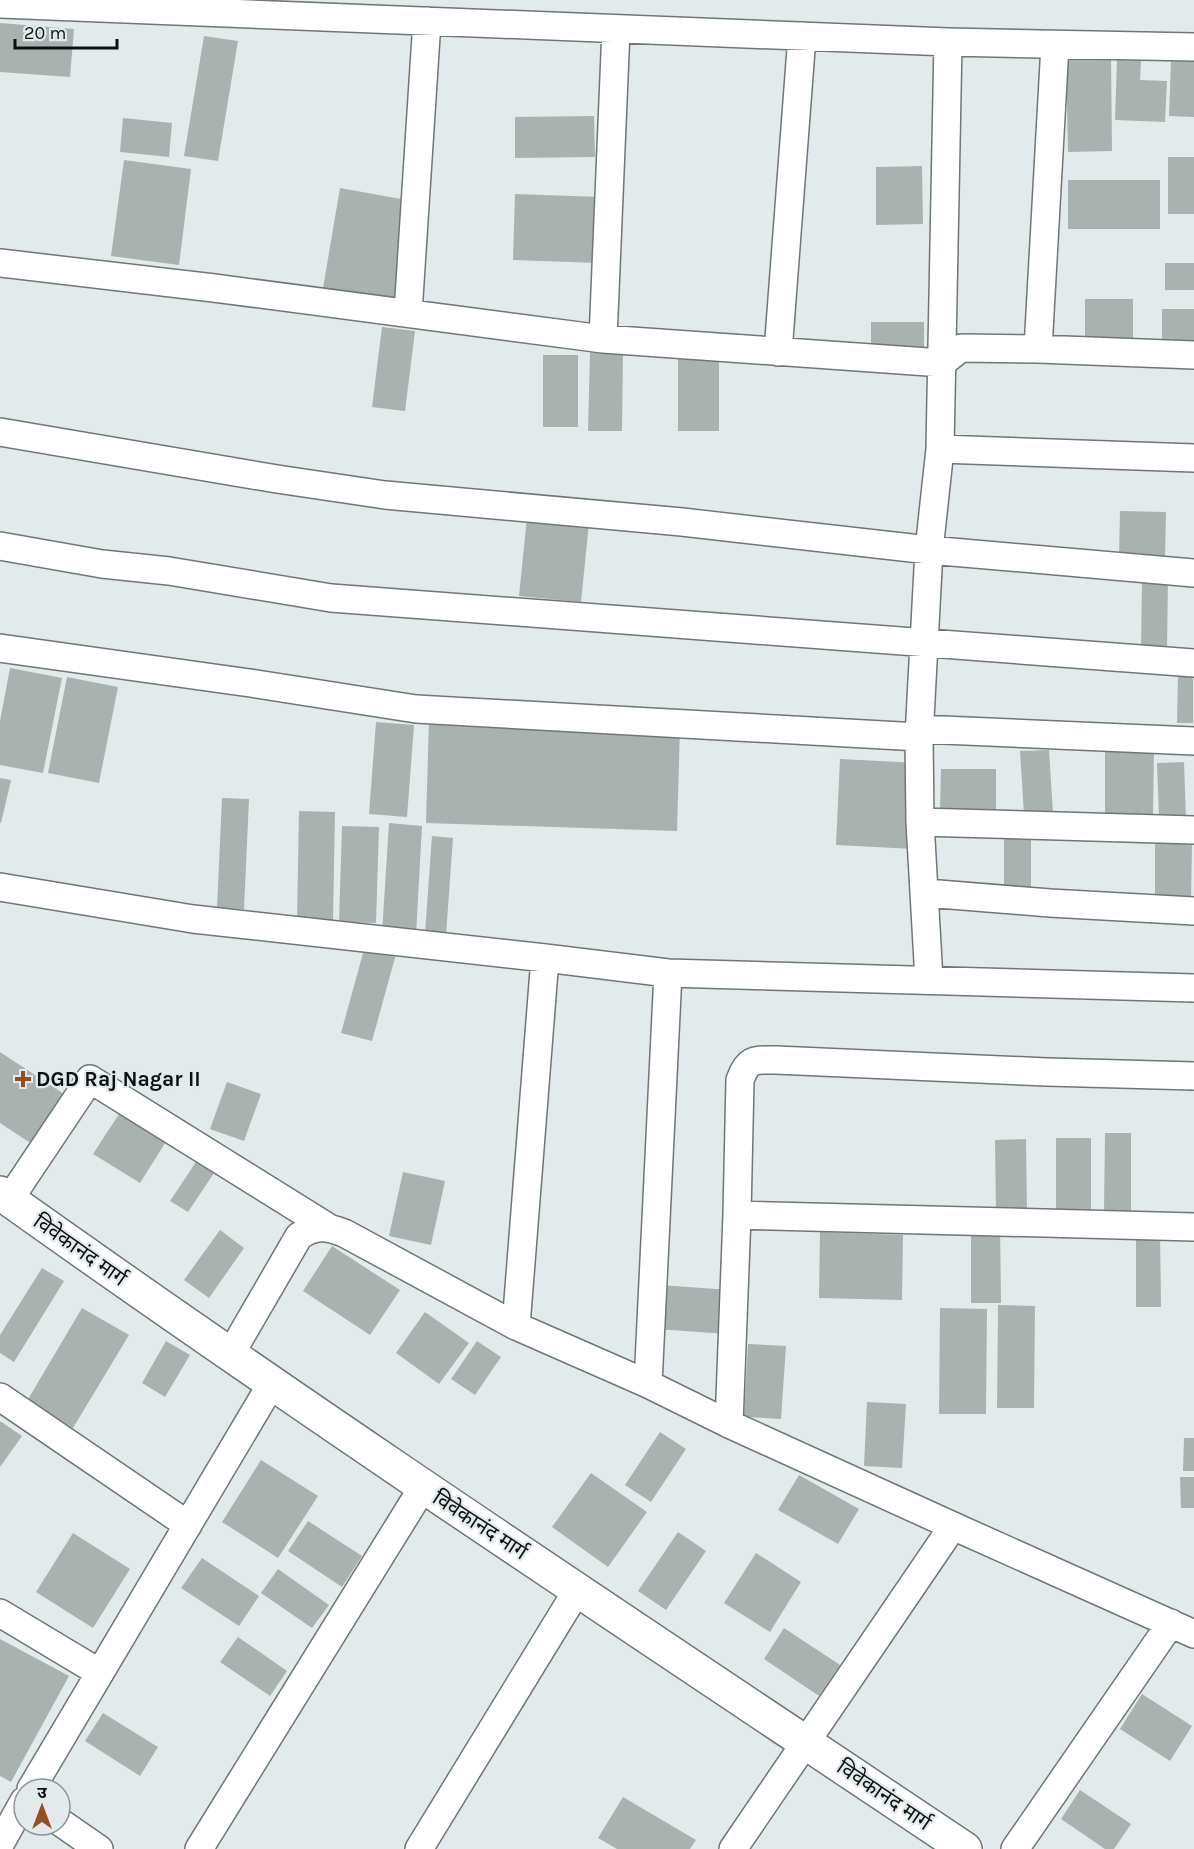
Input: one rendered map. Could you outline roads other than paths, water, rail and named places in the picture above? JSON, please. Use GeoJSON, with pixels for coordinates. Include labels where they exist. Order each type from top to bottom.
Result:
{"type":"FeatureCollection","features":[{"type":"Feature","properties":{"kind":"street"},"geometry":{"type":"LineString","coordinates":[[0,4],[948,42],[1194,47]]}},
{"type":"Feature","properties":{"kind":"street"},"geometry":{"type":"LineString","coordinates":[[408,313],[428,21]]}},
{"type":"Feature","properties":{"kind":"street"},"geometry":{"type":"LineString","coordinates":[[603,339],[616,29]]}},
{"type":"Feature","properties":{"kind":"street"},"geometry":{"type":"LineString","coordinates":[[778,351],[802,36]]}},
{"type":"Feature","properties":{"kind":"street"},"geometry":{"type":"LineString","coordinates":[[929,980],[926,893],[920,822],[919,733],[929,550],[940,449],[948,42]]}},
{"type":"Feature","properties":{"kind":"street"},"geometry":{"type":"LineString","coordinates":[[1038,349],[1055,45]]}},
{"type":"Feature","properties":{"kind":"street"},"geometry":{"type":"LineString","coordinates":[[0,263],[603,339],[942,363],[961,348],[1194,355]]}},
{"type":"Feature","properties":{"kind":"street"},"geometry":{"type":"LineString","coordinates":[[0,432],[385,495],[681,522],[929,550],[1194,573]]}},
{"type":"Feature","properties":{"kind":"street"},"geometry":{"type":"LineString","coordinates":[[940,449],[1194,458]]}},
{"type":"Feature","properties":{"kind":"street"},"geometry":{"type":"LineString","coordinates":[[0,546],[102,564],[169,571],[331,598],[1194,663]]}},
{"type":"Feature","properties":{"kind":"street"},"geometry":{"type":"LineString","coordinates":[[0,648],[416,709],[919,733],[1194,741]]}},
{"type":"Feature","properties":{"kind":"street"},"geometry":{"type":"LineString","coordinates":[[920,822],[1194,830]]}},
{"type":"Feature","properties":{"kind":"street"},"geometry":{"type":"LineString","coordinates":[[0,887],[193,919],[545,957],[668,973],[1194,988]]}},
{"type":"Feature","properties":{"kind":"street"},"geometry":{"type":"LineString","coordinates":[[926,893],[1194,911]]}},
{"type":"Feature","properties":{"kind":"street"},"geometry":{"type":"LineString","coordinates":[[516,1326],[545,957]]}},
{"type":"Feature","properties":{"kind":"street"},"geometry":{"type":"LineString","coordinates":[[648,1384],[668,973]]}},
{"type":"Feature","properties":{"kind":"street"},"geometry":{"type":"LineString","coordinates":[[729,1424],[740,1080],[745,1066],[754,1060],[1194,1076]]}},
{"type":"Feature","properties":{"kind":"street"},"geometry":{"type":"LineString","coordinates":[[4,1197],[90,1079],[326,1226],[344,1233],[516,1326],[1182,1628],[1015,1849]]}},
{"type":"Feature","properties":{"kind":"street","name":"विवेकानंद मार्ग"},"geometry":{"type":"LineString","coordinates":[[4,1197],[423,1487],[965,1849]]}},
{"type":"Feature","properties":{"kind":"street"},"geometry":{"type":"LineString","coordinates":[[737,1215],[1194,1227]]}},
{"type":"Feature","properties":{"kind":"street"},"geometry":{"type":"LineString","coordinates":[[230,1355],[299,1236],[309,1229],[326,1226]]}},
{"type":"Feature","properties":{"kind":"street"},"geometry":{"type":"LineString","coordinates":[[38,1777],[272,1383]]}},
{"type":"Feature","properties":{"kind":"street"},"geometry":{"type":"LineString","coordinates":[[0,1397],[188,1525]]}},
{"type":"Feature","properties":{"kind":"street"},"geometry":{"type":"LineString","coordinates":[[199,1849],[423,1487]]}},
{"type":"Feature","properties":{"kind":"street"},"geometry":{"type":"LineString","coordinates":[[733,1849],[953,1526]]}},
{"type":"Feature","properties":{"kind":"street"},"geometry":{"type":"LineString","coordinates":[[419,1849],[578,1589]]}},
{"type":"Feature","properties":{"kind":"street"},"geometry":{"type":"LineString","coordinates":[[0,1613],[100,1673]]}},
{"type":"Feature","properties":{"kind":"street"},"geometry":{"type":"LineString","coordinates":[[0,1844],[12,1823]]}},
{"type":"Feature","properties":{"kind":"street"},"geometry":{"type":"LineString","coordinates":[[72,1830],[99,1849]]}},
{"type":"Feature","properties":{"kind":"place","name":"DGD Raj Nagar II"},"geometry":{"type":"Point","coordinates":[23,1079]}}]}
